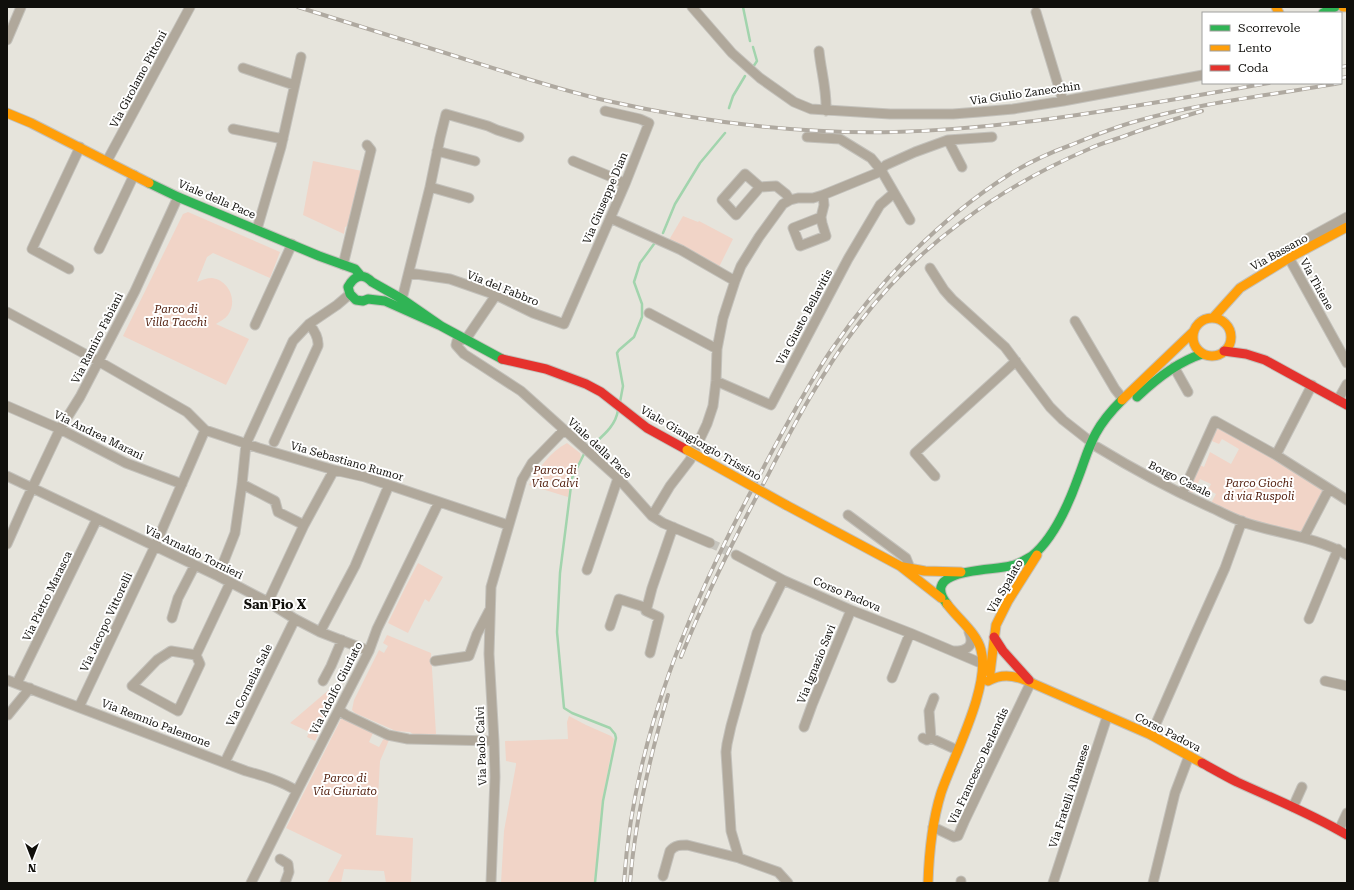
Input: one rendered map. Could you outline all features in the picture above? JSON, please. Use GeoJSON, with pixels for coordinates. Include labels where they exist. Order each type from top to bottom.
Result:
{"type":"FeatureCollection","features":[{"type":"Feature","properties":{"kind":"main road"},"geometry":{"type":"LineString","coordinates":[[1324,12],[1334,7]]}},
{"type":"Feature","properties":{"kind":"main road"},"geometry":{"type":"LineString","coordinates":[[1343,7],[1347,8]]}},
{"type":"Feature","properties":{"kind":"main road","name":"Viale della Pace"},"geometry":{"type":"LineString","coordinates":[[7,113],[80,147],[178,197],[322,258],[355,269],[361,276],[369,279],[401,303],[466,339]]}},
{"type":"Feature","properties":{"kind":"main road","name":"Via Bassano"},"geometry":{"type":"LineString","coordinates":[[1213,318],[1227,303],[1230,297],[1240,288],[1273,267],[1347,227]]}},
{"type":"Feature","properties":{"kind":"main road","name":"Viale della Pace"},"geometry":{"type":"LineString","coordinates":[[322,258],[341,272],[350,283]]}},
{"type":"Feature","properties":{"kind":"main road"},"geometry":{"type":"LineString","coordinates":[[350,294],[348,287],[350,283],[356,277],[361,276]]}},
{"type":"Feature","properties":{"kind":"main road"},"geometry":{"type":"LineString","coordinates":[[368,299],[374,288],[372,282]]}},
{"type":"Feature","properties":{"kind":"main road","name":"Viale della Pace"},"geometry":{"type":"LineString","coordinates":[[350,294],[356,300],[363,301],[368,299],[401,303]]}},
{"type":"Feature","properties":{"kind":"main road"},"geometry":{"type":"LineString","coordinates":[[1225,324],[1227,303]]}},
{"type":"Feature","properties":{"kind":"main road"},"geometry":{"type":"LineString","coordinates":[[1213,318],[1218,319],[1229,328],[1231,334],[1228,347],[1224,351]]}},
{"type":"Feature","properties":{"kind":"main road","name":"Viale Giangiorgio Trissino"},"geometry":{"type":"LineString","coordinates":[[900,566],[925,571],[961,572],[988,570],[1010,567],[1025,560],[1038,551],[1046,541],[1077,481],[1106,417],[1193,332],[1198,323],[1203,320],[1213,318]]}},
{"type":"Feature","properties":{"kind":"main road"},"geometry":{"type":"LineString","coordinates":[[1193,332],[1192,338],[1194,344],[1197,350],[1202,354]]}},
{"type":"Feature","properties":{"kind":"main road","name":"Viale Giangiorgio Trissino"},"geometry":{"type":"LineString","coordinates":[[466,339],[500,358],[546,369],[570,377],[594,388],[647,428],[900,566],[941,598],[976,638],[983,654],[983,664],[976,702]]}},
{"type":"Feature","properties":{"kind":"main road","name":"Viale Giangiorgio Trissino"},"geometry":{"type":"LineString","coordinates":[[1094,445],[1114,420],[1139,395],[1174,367],[1192,356],[1202,354],[1214,356],[1224,351],[1246,354],[1265,360],[1347,405]]}},
{"type":"Feature","properties":{"kind":"main road","name":"Via Spalato"},"geometry":{"type":"LineString","coordinates":[[976,702],[988,681],[991,670],[996,625],[1021,578],[1046,541]]}},
{"type":"Feature","properties":{"kind":"main road"},"geometry":{"type":"LineString","coordinates":[[1010,567],[1016,567],[1021,573],[1021,578]]}},
{"type":"Feature","properties":{"kind":"main road","name":"Viale Giangiorgio Trissino"},"geometry":{"type":"LineString","coordinates":[[941,598],[940,589],[942,582],[961,572]]}},
{"type":"Feature","properties":{"kind":"main road"},"geometry":{"type":"LineString","coordinates":[[952,611],[978,628],[984,630],[991,629],[996,625]]}},
{"type":"Feature","properties":{"kind":"main road","name":"Corso Padova"},"geometry":{"type":"LineString","coordinates":[[994,637],[1002,651],[1031,682]]}},
{"type":"Feature","properties":{"kind":"main road","name":"Corso Padova"},"geometry":{"type":"LineString","coordinates":[[988,681],[996,676],[1002,675],[1016,677],[1031,682],[1107,717],[1151,735],[1235,781],[1293,807],[1347,835]]}},
{"type":"Feature","properties":{"kind":"main road"},"geometry":{"type":"LineString","coordinates":[[928,883],[933,827],[941,794],[976,702]]}},
{"type":"Feature","properties":{"kind":"street"},"geometry":{"type":"LineString","coordinates":[[7,40],[21,7]]}},
{"type":"Feature","properties":{"kind":"street","name":"Via Girolamo Pittoni"},"geometry":{"type":"LineString","coordinates":[[107,161],[190,7]]}},
{"type":"Feature","properties":{"kind":"street","name":"Via Giulio Zanecchin"},"geometry":{"type":"LineString","coordinates":[[692,7],[732,53],[760,78],[802,107],[826,111],[890,114],[953,114],[1013,109],[1202,75]]}},
{"type":"Feature","properties":{"kind":"street"},"geometry":{"type":"LineString","coordinates":[[1036,12],[1063,101]]}},
{"type":"Feature","properties":{"kind":"street"},"geometry":{"type":"LineString","coordinates":[[819,51],[826,91],[826,111]]}},
{"type":"Feature","properties":{"kind":"street"},"geometry":{"type":"LineString","coordinates":[[256,229],[283,139],[300,57]]}},
{"type":"Feature","properties":{"kind":"street"},"geometry":{"type":"LineString","coordinates":[[243,68],[294,85]]}},
{"type":"Feature","properties":{"kind":"street","name":"Via Giuseppe Dian"},"geometry":{"type":"LineString","coordinates":[[564,324],[625,184],[649,123],[640,119],[606,111]]}},
{"type":"Feature","properties":{"kind":"street"},"geometry":{"type":"LineString","coordinates":[[401,303],[430,187],[446,114],[488,126],[518,137]]}},
{"type":"Feature","properties":{"kind":"street"},"geometry":{"type":"LineString","coordinates":[[233,129],[283,139]]}},
{"type":"Feature","properties":{"kind":"street"},"geometry":{"type":"LineString","coordinates":[[807,137],[840,140],[871,158],[881,170],[910,220]]}},
{"type":"Feature","properties":{"kind":"street"},"geometry":{"type":"LineString","coordinates":[[652,516],[670,486],[690,460],[707,424],[713,406],[716,381],[717,349],[723,318],[741,266],[759,237],[784,204],[790,200],[804,197],[813,198],[823,195],[877,173],[886,165],[910,154],[948,140],[992,137]]}},
{"type":"Feature","properties":{"kind":"street"},"geometry":{"type":"LineString","coordinates":[[948,140],[962,167]]}},
{"type":"Feature","properties":{"kind":"street"},"geometry":{"type":"LineString","coordinates":[[343,264],[371,150],[367,145]]}},
{"type":"Feature","properties":{"kind":"street"},"geometry":{"type":"LineString","coordinates":[[69,269],[32,249],[80,147]]}},
{"type":"Feature","properties":{"kind":"street"},"geometry":{"type":"LineString","coordinates":[[437,151],[475,161]]}},
{"type":"Feature","properties":{"kind":"street"},"geometry":{"type":"LineString","coordinates":[[573,161],[625,184]]}},
{"type":"Feature","properties":{"kind":"street"},"geometry":{"type":"LineString","coordinates":[[760,188],[745,174],[722,200],[736,215],[760,188],[776,186],[786,194],[790,200]]}},
{"type":"Feature","properties":{"kind":"street"},"geometry":{"type":"LineString","coordinates":[[99,248],[134,175]]}},
{"type":"Feature","properties":{"kind":"street"},"geometry":{"type":"LineString","coordinates":[[430,187],[469,198]]}},
{"type":"Feature","properties":{"kind":"street","name":"Via Giusto Bellavitis"},"geometry":{"type":"LineString","coordinates":[[765,413],[769,404],[771,405],[848,259],[880,205],[894,193]]}},
{"type":"Feature","properties":{"kind":"street"},"geometry":{"type":"LineString","coordinates":[[821,217],[824,205],[823,195]]}},
{"type":"Feature","properties":{"kind":"street","name":"Via Ramiro Fabiani"},"geometry":{"type":"LineString","coordinates":[[7,544],[60,429],[80,397],[135,291],[178,197]]}},
{"type":"Feature","properties":{"kind":"street"},"geometry":{"type":"LineString","coordinates":[[1273,267],[1285,254],[1292,250],[1294,246],[1347,217]]}},
{"type":"Feature","properties":{"kind":"street"},"geometry":{"type":"LineString","coordinates":[[610,218],[681,250],[735,281]]}},
{"type":"Feature","properties":{"kind":"street"},"geometry":{"type":"LineString","coordinates":[[255,325],[292,244]]}},
{"type":"Feature","properties":{"kind":"street","name":"Via Thiene"},"geometry":{"type":"LineString","coordinates":[[1289,258],[1347,363]]}},
{"type":"Feature","properties":{"kind":"street","name":"Borgo Casale"},"geometry":{"type":"LineString","coordinates":[[930,268],[944,290],[952,299],[1005,347],[1050,407],[1063,420],[1094,445],[1138,472],[1242,521],[1270,530],[1304,537],[1338,549],[1347,555]]}},
{"type":"Feature","properties":{"kind":"street","name":"Via del Fabbro"},"geometry":{"type":"LineString","coordinates":[[409,273],[450,279],[496,295],[533,313],[564,324]]}},
{"type":"Feature","properties":{"kind":"street"},"geometry":{"type":"LineString","coordinates":[[218,576],[235,533],[246,444],[293,341],[309,324],[337,306],[350,294]]}},
{"type":"Feature","properties":{"kind":"street"},"geometry":{"type":"LineString","coordinates":[[466,339],[496,295]]}},
{"type":"Feature","properties":{"kind":"street"},"geometry":{"type":"LineString","coordinates":[[7,312],[98,360],[187,412],[205,430]]}},
{"type":"Feature","properties":{"kind":"street"},"geometry":{"type":"LineString","coordinates":[[649,312],[717,349]]}},
{"type":"Feature","properties":{"kind":"street"},"geometry":{"type":"LineString","coordinates":[[1075,321],[1115,389],[1123,399]]}},
{"type":"Feature","properties":{"kind":"street"},"geometry":{"type":"LineString","coordinates":[[274,442],[318,346],[314,329],[309,324]]}},
{"type":"Feature","properties":{"kind":"street","name":"Viale della Pace"},"geometry":{"type":"LineString","coordinates":[[466,339],[458,341],[456,345],[464,354],[521,391],[618,478],[652,516],[710,543]]}},
{"type":"Feature","properties":{"kind":"street"},"geometry":{"type":"LineString","coordinates":[[477,363],[477,352],[481,347]]}},
{"type":"Feature","properties":{"kind":"street"},"geometry":{"type":"LineString","coordinates":[[935,476],[915,453],[1016,361]]}},
{"type":"Feature","properties":{"kind":"street"},"geometry":{"type":"LineString","coordinates":[[1174,367],[1188,392]]}},
{"type":"Feature","properties":{"kind":"street"},"geometry":{"type":"LineString","coordinates":[[716,381],[769,404]]}},
{"type":"Feature","properties":{"kind":"street"},"geometry":{"type":"LineString","coordinates":[[1338,400],[1347,384]]}},
{"type":"Feature","properties":{"kind":"street"},"geometry":{"type":"LineString","coordinates":[[1276,455],[1312,386]]}},
{"type":"Feature","properties":{"kind":"street","name":"Via Andrea Marani"},"geometry":{"type":"LineString","coordinates":[[7,406],[60,429],[126,463],[182,484]]}},
{"type":"Feature","properties":{"kind":"street"},"geometry":{"type":"LineString","coordinates":[[1182,494],[1216,421],[1276,455],[1347,500]]}},
{"type":"Feature","properties":{"kind":"street","name":"Via Sebastiano Rumor"},"geometry":{"type":"LineString","coordinates":[[205,430],[246,444],[334,470],[365,477],[508,525]]}},
{"type":"Feature","properties":{"kind":"street","name":"Via Jacopo Vittorelli"},"geometry":{"type":"LineString","coordinates":[[79,707],[155,546],[205,430]]}},
{"type":"Feature","properties":{"kind":"street","name":"Via Paolo Calvi"},"geometry":{"type":"LineString","coordinates":[[491,883],[495,777],[489,654],[491,587],[522,480],[532,463],[564,430]]}},
{"type":"Feature","properties":{"kind":"street"},"geometry":{"type":"LineString","coordinates":[[268,602],[304,525],[334,470]]}},
{"type":"Feature","properties":{"kind":"street","name":"Via Arnaldo Tornieri"},"geometry":{"type":"LineString","coordinates":[[7,476],[218,576],[268,602],[295,619],[320,632],[370,651]]}},
{"type":"Feature","properties":{"kind":"street"},"geometry":{"type":"LineString","coordinates":[[587,570],[618,478]]}},
{"type":"Feature","properties":{"kind":"street"},"geometry":{"type":"LineString","coordinates":[[242,484],[275,501],[278,512],[304,525]]}},
{"type":"Feature","properties":{"kind":"street"},"geometry":{"type":"LineString","coordinates":[[320,632],[355,566],[389,485]]}},
{"type":"Feature","properties":{"kind":"street"},"geometry":{"type":"LineString","coordinates":[[1304,537],[1329,489]]}},
{"type":"Feature","properties":{"kind":"street","name":"Via Adolfo Giuriato"},"geometry":{"type":"LineString","coordinates":[[251,883],[370,651],[378,629],[439,502]]}},
{"type":"Feature","properties":{"kind":"street"},"geometry":{"type":"LineString","coordinates":[[848,515],[906,558],[910,568]]}},
{"type":"Feature","properties":{"kind":"street","name":"Via Pietro Marasca"},"geometry":{"type":"LineString","coordinates":[[18,684],[98,520]]}},
{"type":"Feature","properties":{"kind":"street"},"geometry":{"type":"LineString","coordinates":[[1151,735],[1225,568],[1242,521]]}},
{"type":"Feature","properties":{"kind":"street"},"geometry":{"type":"LineString","coordinates":[[650,653],[659,616],[646,611],[652,588],[673,527]]}},
{"type":"Feature","properties":{"kind":"street"},"geometry":{"type":"LineString","coordinates":[[1309,619],[1338,549]]}},
{"type":"Feature","properties":{"kind":"street","name":"Corso Padova"},"geometry":{"type":"LineString","coordinates":[[736,556],[851,610],[983,664]]}},
{"type":"Feature","properties":{"kind":"street"},"geometry":{"type":"LineString","coordinates":[[172,618],[178,598],[195,565]]}},
{"type":"Feature","properties":{"kind":"street"},"geometry":{"type":"LineString","coordinates":[[738,858],[731,831],[726,752],[727,744],[757,633],[776,575]]}},
{"type":"Feature","properties":{"kind":"street"},"geometry":{"type":"LineString","coordinates":[[196,655],[171,651],[157,660],[132,686],[178,711],[200,664],[196,655],[230,583]]}},
{"type":"Feature","properties":{"kind":"street"},"geometry":{"type":"LineString","coordinates":[[610,626],[619,599],[647,608]]}},
{"type":"Feature","properties":{"kind":"street","name":"Via Paolo Calvi"},"geometry":{"type":"LineString","coordinates":[[434,662],[469,656],[477,634],[491,608]]}},
{"type":"Feature","properties":{"kind":"street","name":"Via Ignazio Savi"},"geometry":{"type":"LineString","coordinates":[[804,727],[851,610]]}},
{"type":"Feature","properties":{"kind":"street","name":"Via Cornelia Sale"},"geometry":{"type":"LineString","coordinates":[[225,762],[295,619]]}},
{"type":"Feature","properties":{"kind":"street"},"geometry":{"type":"LineString","coordinates":[[953,651],[964,650],[971,644],[972,641],[969,630]]}},
{"type":"Feature","properties":{"kind":"street"},"geometry":{"type":"LineString","coordinates":[[892,678],[910,633]]}},
{"type":"Feature","properties":{"kind":"street"},"geometry":{"type":"LineString","coordinates":[[323,681],[342,640]]}},
{"type":"Feature","properties":{"kind":"street","name":"Via Remnio Palemone"},"geometry":{"type":"LineString","coordinates":[[7,680],[286,784],[297,791]]}},
{"type":"Feature","properties":{"kind":"street"},"geometry":{"type":"LineString","coordinates":[[1325,681],[1347,686]]}},
{"type":"Feature","properties":{"kind":"street","name":"Via Francesco Berlendis"},"geometry":{"type":"LineString","coordinates":[[933,827],[954,837],[958,836],[1031,682]]}},
{"type":"Feature","properties":{"kind":"street"},"geometry":{"type":"LineString","coordinates":[[7,714],[8,715],[30,688]]}},
{"type":"Feature","properties":{"kind":"street"},"geometry":{"type":"LineString","coordinates":[[934,698],[929,711],[927,738],[957,750]]}},
{"type":"Feature","properties":{"kind":"street"},"geometry":{"type":"LineString","coordinates":[[339,710],[346,715],[388,735],[408,739],[494,741]]}},
{"type":"Feature","properties":{"kind":"street","name":"Via Fratelli Albanese"},"geometry":{"type":"LineString","coordinates":[[1053,883],[1107,717]]}},
{"type":"Feature","properties":{"kind":"street"},"geometry":{"type":"LineString","coordinates":[[1153,883],[1176,793],[1189,756]]}},
{"type":"Feature","properties":{"kind":"street"},"geometry":{"type":"LineString","coordinates":[[1293,807],[1302,787]]}},
{"type":"Feature","properties":{"kind":"street"},"geometry":{"type":"LineString","coordinates":[[1338,830],[1347,813]]}},
{"type":"Feature","properties":{"kind":"street"},"geometry":{"type":"LineString","coordinates":[[663,876],[670,850],[679,845],[687,845],[738,858],[778,872],[788,883]]}},
{"type":"Feature","properties":{"kind":"street"},"geometry":{"type":"LineString","coordinates":[[280,859],[288,864],[289,872],[284,883]]}},
{"type":"Feature","properties":{"kind":"green space"},"geometry":{"type":"Polygon","coordinates":[[[313,161],[362,171],[350,225],[345,227],[344,234],[303,215],[313,161]]]}},
{"type":"Feature","properties":{"kind":"green space","name":"Parco di Villa Tacchi"},"geometry":{"type":"Polygon","coordinates":[[[188,212],[280,252],[270,278],[213,253],[207,257],[197,282],[210,278],[218,280],[227,287],[232,298],[231,309],[228,315],[216,324],[249,339],[226,385],[123,336],[183,214],[188,212]]]}},
{"type":"Feature","properties":{"kind":"green space"},"geometry":{"type":"Polygon","coordinates":[[[683,216],[698,222],[699,221],[733,239],[718,269],[669,240],[683,216]]]}},
{"type":"Feature","properties":{"kind":"green space","name":"Parco Giochi di via Ruspoli"},"geometry":{"type":"Polygon","coordinates":[[[1217,422],[1329,489],[1304,537],[1270,530],[1210,505],[1216,494],[1208,490],[1211,484],[1200,479],[1190,498],[1182,494],[1196,463],[1204,467],[1210,452],[1231,464],[1239,449],[1222,439],[1219,444],[1207,439],[1217,422]]]}},
{"type":"Feature","properties":{"kind":"green space","name":"Parco di Via Calvi"},"geometry":{"type":"Polygon","coordinates":[[[567,443],[580,453],[581,458],[572,476],[568,497],[529,485],[545,461],[555,451],[567,443]]]}},
{"type":"Feature","properties":{"kind":"green space"},"geometry":{"type":"Polygon","coordinates":[[[418,563],[443,577],[429,602],[425,599],[408,633],[388,623],[418,563]]]}},
{"type":"Feature","properties":{"kind":"green space"},"geometry":{"type":"Polygon","coordinates":[[[387,635],[431,653],[435,735],[414,735],[410,732],[396,731],[355,713],[352,710],[354,700],[379,650],[384,653],[388,646],[383,643],[387,635]]]}},
{"type":"Feature","properties":{"kind":"green space"},"geometry":{"type":"Polygon","coordinates":[[[338,682],[342,684],[315,741],[307,737],[309,732],[290,723],[338,682]]]}},
{"type":"Feature","properties":{"kind":"green space"},"geometry":{"type":"Polygon","coordinates":[[[569,716],[611,736],[614,739],[602,801],[594,883],[501,883],[504,831],[516,765],[516,763],[506,761],[505,741],[568,739],[567,722],[569,716]]]}},
{"type":"Feature","properties":{"kind":"green space","name":"Parco di Via Giuriato"},"geometry":{"type":"Polygon","coordinates":[[[342,717],[373,733],[369,742],[379,747],[384,738],[389,740],[380,761],[376,835],[413,838],[411,883],[386,883],[384,871],[344,869],[341,883],[327,883],[342,855],[286,828],[342,717]]]}},
{"type":"Feature","properties":{"kind":"waterway"},"geometry":{"type":"LineString","coordinates":[[743,7],[750,41]]}},
{"type":"Feature","properties":{"kind":"waterway"},"geometry":{"type":"LineString","coordinates":[[753,47],[757,61],[753,67]]}},
{"type":"Feature","properties":{"kind":"waterway"},"geometry":{"type":"LineString","coordinates":[[729,108],[733,96],[745,76]]}},
{"type":"Feature","properties":{"kind":"waterway"},"geometry":{"type":"LineString","coordinates":[[663,233],[675,204],[700,163],[725,133]]}},
{"type":"Feature","properties":{"kind":"waterway"},"geometry":{"type":"LineString","coordinates":[[620,402],[623,386],[617,353],[634,337],[642,317],[642,304],[634,282],[640,263],[654,244]]}},
{"type":"Feature","properties":{"kind":"waterway"},"geometry":{"type":"LineString","coordinates":[[596,442],[613,424],[618,410]]}},
{"type":"Feature","properties":{"kind":"waterway"},"geometry":{"type":"LineString","coordinates":[[585,452],[572,478],[560,573],[557,632],[564,708],[572,713],[610,728],[615,734],[616,738],[603,801],[595,883]]}},
{"type":"Feature","properties":{"kind":"tunnel"},"geometry":{"type":"LineString","coordinates":[[710,543],[736,555]]}},
{"type":"Feature","properties":{"kind":"railway"},"geometry":{"type":"LineString","coordinates":[[298,7],[531,80],[608,101],[714,121],[786,129],[894,132],[988,126],[1035,121],[1129,107],[1263,84]]}},
{"type":"Feature","properties":{"kind":"railway"},"geometry":{"type":"LineString","coordinates":[[1342,67],[1347,66]]}},
{"type":"Feature","properties":{"kind":"railway"},"geometry":{"type":"LineString","coordinates":[[1342,78],[1347,77]]}},
{"type":"Feature","properties":{"kind":"railway"},"geometry":{"type":"LineString","coordinates":[[624,883],[630,830],[639,778],[652,726],[668,676],[708,577],[762,470],[810,384],[829,353],[850,324],[889,277],[934,232],[982,193],[1022,167],[1046,155],[1112,129],[1162,114],[1334,84]]}},
{"type":"Feature","properties":{"kind":"railway"},"geometry":{"type":"LineString","coordinates":[[681,657],[733,542],[789,435],[834,358],[860,322],[883,294],[934,243],[993,200],[1024,181],[1056,164],[1097,146],[1152,126],[1202,111]]}},
{"type":"Feature","properties":{"kind":"railway"},"geometry":{"type":"LineString","coordinates":[[630,883],[639,811],[655,741],[668,695]]}},
{"type":"Feature","properties":{"kind":"traffic: fast"},"geometry":{"type":"LineString","coordinates":[[1325,12],[1335,7]]}},
{"type":"Feature","properties":{"kind":"traffic: fast"},"geometry":{"type":"LineString","coordinates":[[149,183],[178,197],[319,256],[355,269],[361,276]]}},
{"type":"Feature","properties":{"kind":"traffic: fast"},"geometry":{"type":"LineString","coordinates":[[441,326],[402,299],[365,277],[362,276],[356,278],[348,287],[350,294],[356,300],[363,301],[368,299],[385,301],[441,326],[502,359]]}},
{"type":"Feature","properties":{"kind":"traffic: fast"},"geometry":{"type":"LineString","coordinates":[[1137,397],[1175,366],[1202,354]]}},
{"type":"Feature","properties":{"kind":"traffic: fast"},"geometry":{"type":"LineString","coordinates":[[947,604],[941,592],[942,584],[950,577],[961,573],[1016,565],[1032,556],[1040,549],[1060,520],[1093,438],[1108,415],[1122,400]]}},
{"type":"Feature","properties":{"kind":"traffic: slow"},"geometry":{"type":"LineString","coordinates":[[1276,7],[1278,12]]}},
{"type":"Feature","properties":{"kind":"traffic: slow"},"geometry":{"type":"LineString","coordinates":[[7,113],[31,123],[149,183]]}},
{"type":"Feature","properties":{"kind":"traffic: slow"},"geometry":{"type":"LineString","coordinates":[[1213,318],[1240,288],[1289,258],[1347,227]]}},
{"type":"Feature","properties":{"kind":"traffic: slow"},"geometry":{"type":"LineString","coordinates":[[1208,318],[1216,318],[1223,321],[1228,326],[1231,337],[1228,348],[1223,353],[1216,356],[1208,356],[1201,353],[1196,348],[1193,341],[1193,333],[1196,326],[1201,321],[1208,318]]}},
{"type":"Feature","properties":{"kind":"traffic: slow"},"geometry":{"type":"LineString","coordinates":[[1122,400],[1193,332]]}},
{"type":"Feature","properties":{"kind":"traffic: slow"},"geometry":{"type":"LineString","coordinates":[[687,450],[786,505]]}},
{"type":"Feature","properties":{"kind":"traffic: slow"},"geometry":{"type":"LineString","coordinates":[[786,505],[900,566],[941,598]]}},
{"type":"Feature","properties":{"kind":"traffic: slow"},"geometry":{"type":"LineString","coordinates":[[990,673],[996,625],[1008,601],[1037,555]]}},
{"type":"Feature","properties":{"kind":"traffic: slow"},"geometry":{"type":"LineString","coordinates":[[903,567],[925,571],[961,572]]}},
{"type":"Feature","properties":{"kind":"traffic: slow"},"geometry":{"type":"LineString","coordinates":[[928,883],[929,860],[935,815],[941,793],[976,702],[983,665],[981,650],[976,638],[947,604]]}},
{"type":"Feature","properties":{"kind":"traffic: slow"},"geometry":{"type":"LineString","coordinates":[[988,681],[997,677],[1006,676],[1025,680],[1151,735],[1202,763]]}},
{"type":"Feature","properties":{"kind":"traffic: jam"},"geometry":{"type":"LineString","coordinates":[[1224,351],[1246,354],[1265,360],[1347,405]]}},
{"type":"Feature","properties":{"kind":"traffic: jam"},"geometry":{"type":"LineString","coordinates":[[502,359],[546,369],[586,384],[601,392],[647,428],[687,450]]}},
{"type":"Feature","properties":{"kind":"traffic: jam"},"geometry":{"type":"LineString","coordinates":[[994,637],[1003,651],[1029,680]]}},
{"type":"Feature","properties":{"kind":"traffic: jam"},"geometry":{"type":"LineString","coordinates":[[1202,763],[1237,782],[1307,813],[1347,835]]}},
{"type":"Feature","properties":{"kind":"district","name":"San Pio X"},"geometry":{"type":"Point","coordinates":[275,604]}}]}
